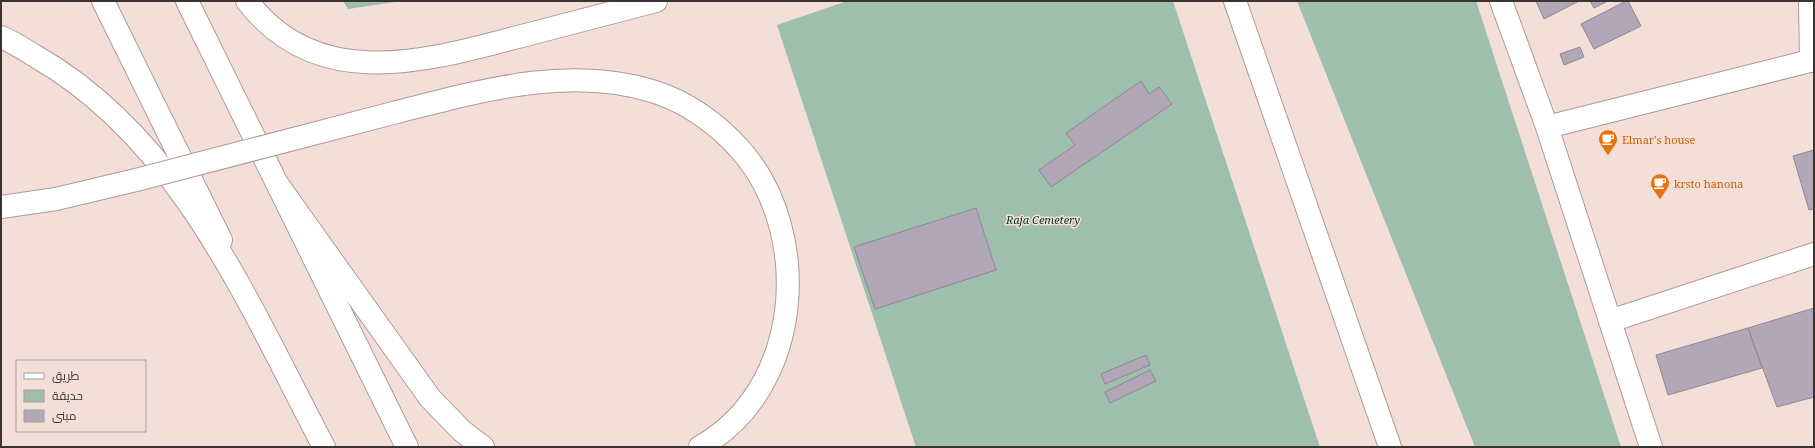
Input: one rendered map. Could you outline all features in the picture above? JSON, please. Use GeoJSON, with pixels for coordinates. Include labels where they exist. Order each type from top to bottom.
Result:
{"type":"FeatureCollection","features":[{"type":"Feature","properties":{"kind":"main road"},"geometry":{"type":"LineString","coordinates":[[103,1],[324,447]]}},
{"type":"Feature","properties":{"kind":"main road"},"geometry":{"type":"LineString","coordinates":[[187,1],[407,447]]}},
{"type":"Feature","properties":{"kind":"main road"},"geometry":{"type":"LineString","coordinates":[[247,1],[267,25],[278,33],[318,54],[360,63],[383,63],[403,62],[453,54],[656,1]]}},
{"type":"Feature","properties":{"kind":"main road"},"geometry":{"type":"LineString","coordinates":[[1235,1],[1390,447]]}},
{"type":"Feature","properties":{"kind":"main road"},"geometry":{"type":"LineString","coordinates":[[1501,1],[1547,127],[1650,447]]}},
{"type":"Feature","properties":{"kind":"main road"},"geometry":{"type":"LineString","coordinates":[[1547,127],[1812,61],[1810,1]]}},
{"type":"Feature","properties":{"kind":"main road"},"geometry":{"type":"LineString","coordinates":[[1,37],[49,64],[92,94],[123,122],[148,149],[171,178],[224,257],[324,447]]}},
{"type":"Feature","properties":{"kind":"main road"},"geometry":{"type":"LineString","coordinates":[[1,207],[56,199],[136,180],[460,96],[511,86],[547,81],[583,80],[620,83],[654,91],[683,104],[708,119],[733,142],[754,168],[769,193],[779,220],[788,278],[788,309],[781,342],[771,370],[754,399],[734,422],[712,440],[700,447]]}},
{"type":"Feature","properties":{"kind":"main road"},"geometry":{"type":"LineString","coordinates":[[278,185],[430,398],[462,431],[483,447]]}},
{"type":"Feature","properties":{"kind":"main road"},"geometry":{"type":"LineString","coordinates":[[1610,321],[1814,254]]}},
{"type":"Feature","properties":{"kind":"green space"},"geometry":{"type":"Polygon","coordinates":[[[343,1],[402,1],[348,9],[343,1]]]}},
{"type":"Feature","properties":{"kind":"green space","name":"Raja Cemetery"},"geometry":{"type":"Polygon","coordinates":[[[847,1],[1173,1],[1320,447],[916,447],[777,25],[847,1]]]}},
{"type":"Feature","properties":{"kind":"green space"},"geometry":{"type":"Polygon","coordinates":[[[1297,1],[1476,1],[1621,447],[1475,447],[1297,1]]]}},
{"type":"Feature","properties":{"kind":"building"},"geometry":{"type":"Polygon","coordinates":[[[1536,1],[1579,1],[1544,19],[1536,1]]]}},
{"type":"Feature","properties":{"kind":"building"},"geometry":{"type":"Polygon","coordinates":[[[1590,1],[1608,1],[1594,8],[1590,1]]]}},
{"type":"Feature","properties":{"kind":"building"},"geometry":{"type":"Polygon","coordinates":[[[1628,1],[1641,26],[1594,49],[1581,24],[1628,1]]]}},
{"type":"Feature","properties":{"kind":"building"},"geometry":{"type":"Polygon","coordinates":[[[1580,47],[1584,57],[1564,65],[1560,54],[1580,47]]]}},
{"type":"Feature","properties":{"kind":"building"},"geometry":{"type":"Polygon","coordinates":[[[1141,81],[1149,94],[1159,87],[1172,104],[1051,187],[1039,170],[1075,145],[1066,133],[1141,81]]]}},
{"type":"Feature","properties":{"kind":"building"},"geometry":{"type":"Polygon","coordinates":[[[1814,150],[1814,209],[1809,210],[1793,156],[1814,150]]]}},
{"type":"Feature","properties":{"kind":"building"},"geometry":{"type":"Polygon","coordinates":[[[976,208],[996,270],[875,309],[854,247],[976,208]]]}},
{"type":"Feature","properties":{"kind":"building"},"geometry":{"type":"Polygon","coordinates":[[[1814,308],[1814,397],[1777,407],[1748,328],[1814,308]]]}},
{"type":"Feature","properties":{"kind":"building"},"geometry":{"type":"Polygon","coordinates":[[[1748,328],[1762,368],[1668,395],[1656,355],[1748,328]]]}},
{"type":"Feature","properties":{"kind":"building"},"geometry":{"type":"Polygon","coordinates":[[[1146,355],[1150,365],[1105,384],[1101,374],[1146,355]]]}},
{"type":"Feature","properties":{"kind":"building"},"geometry":{"type":"Polygon","coordinates":[[[1150,370],[1156,381],[1110,403],[1105,392],[1150,370]]]}},
{"type":"Feature","properties":{"kind":"place","name":"Elmar's house"},"geometry":{"type":"Point","coordinates":[1608,156]}},
{"type":"Feature","properties":{"kind":"place","name":"krsto hanona"},"geometry":{"type":"Point","coordinates":[1660,200]}}]}
